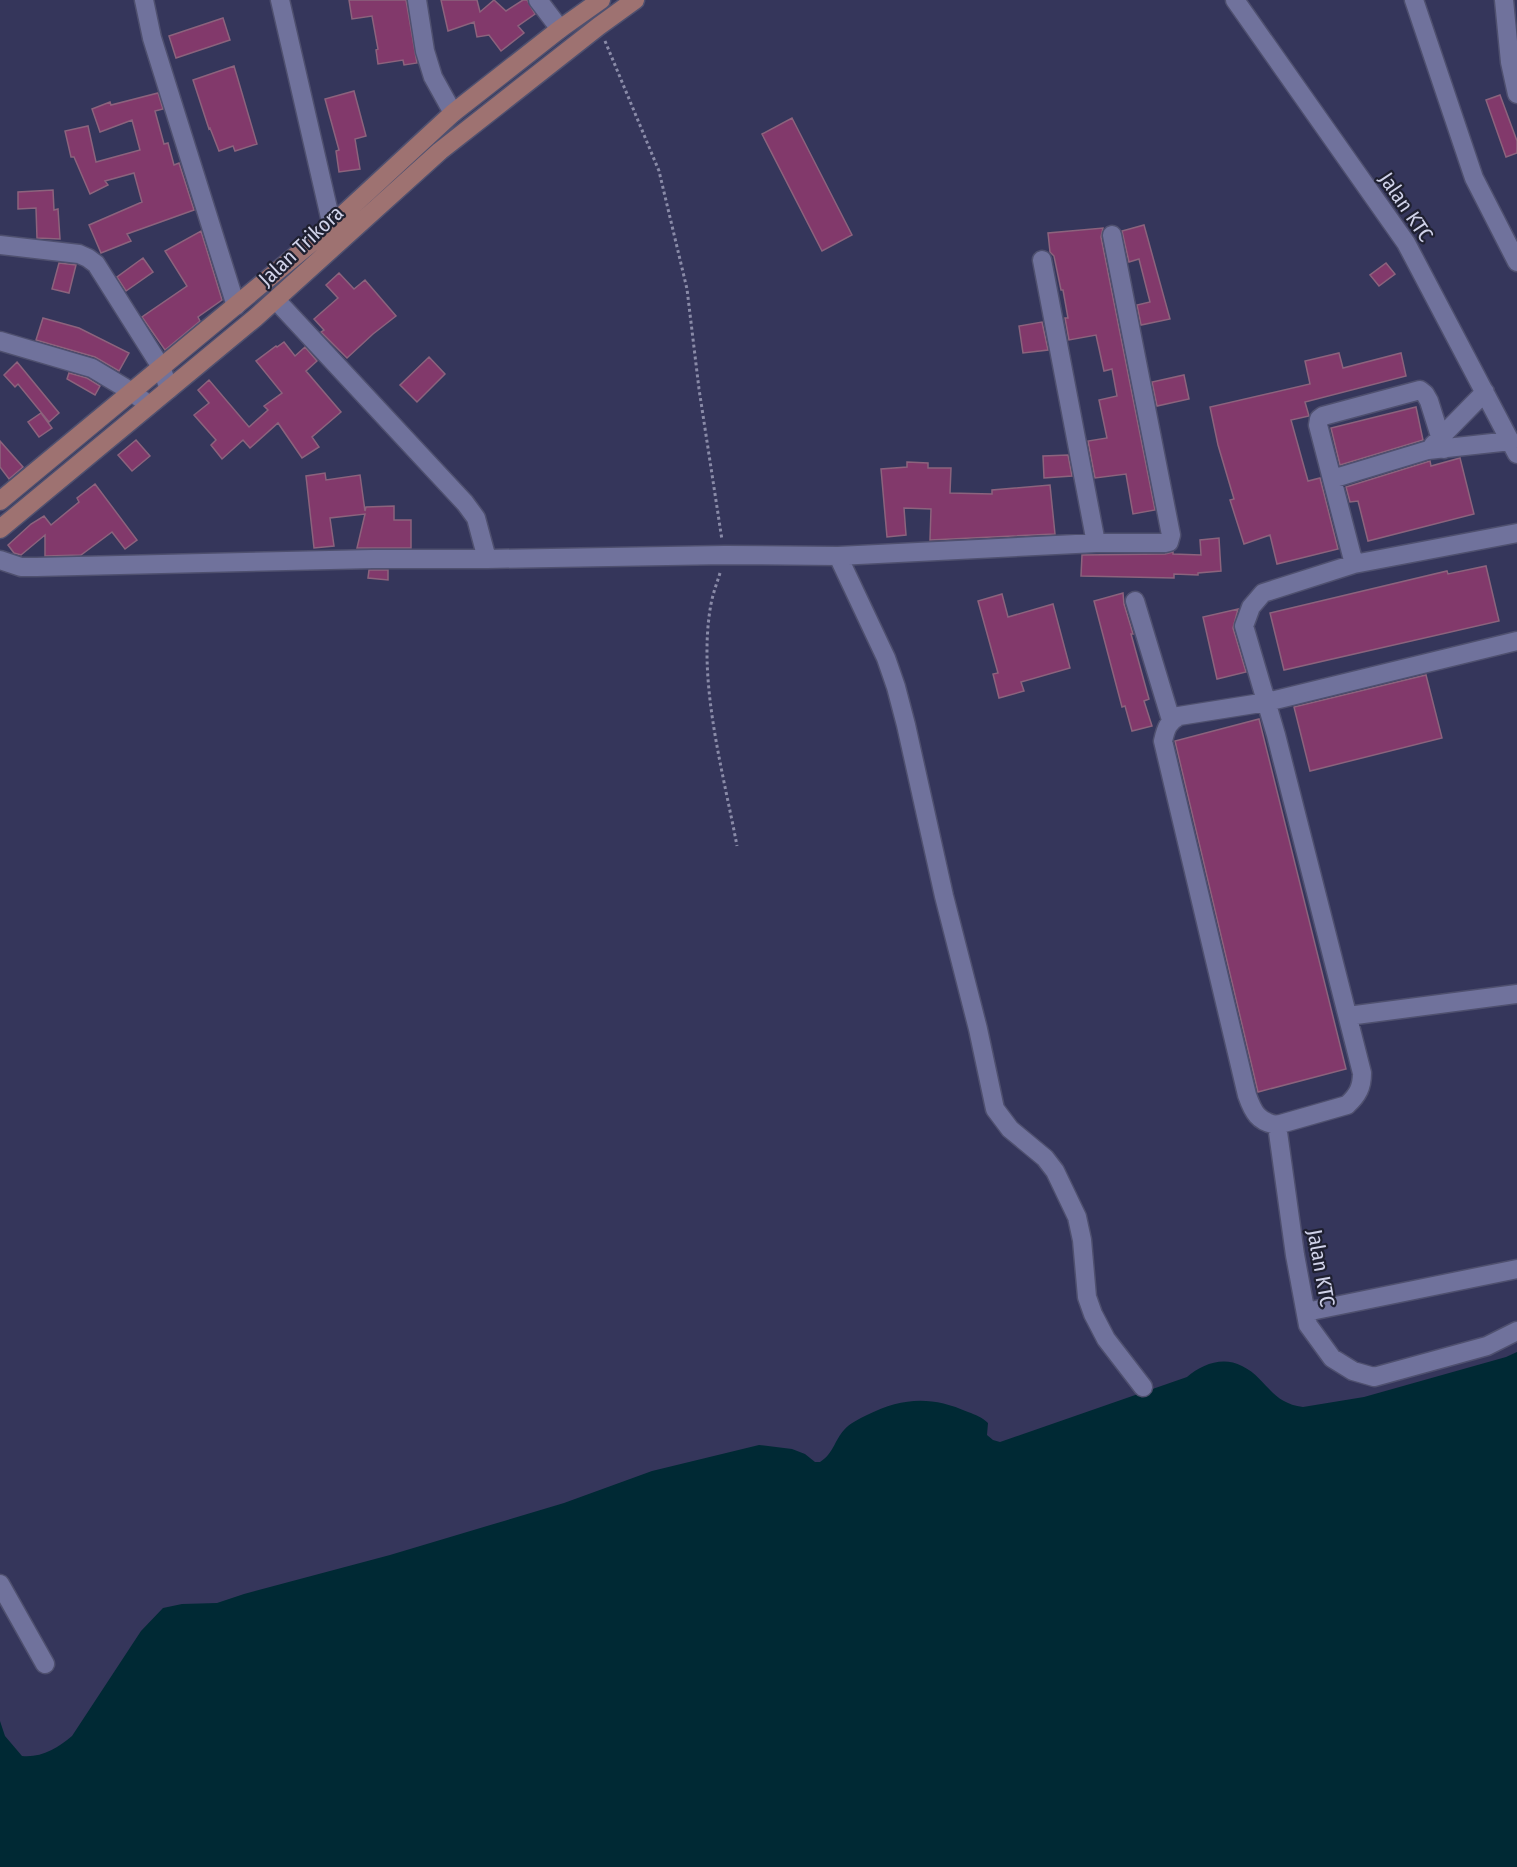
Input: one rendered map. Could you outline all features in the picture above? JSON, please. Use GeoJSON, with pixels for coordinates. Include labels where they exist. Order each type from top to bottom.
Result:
{"type":"FeatureCollection","features":[{"type":"Feature","properties":{"kind":"main road","name":"Jalan Trikora"},"geometry":{"type":"LineString","coordinates":[[0,501],[331,225],[453,113],[560,29],[601,0]]}},
{"type":"Feature","properties":{"kind":"main road","name":"Jalan Trikora"},"geometry":{"type":"LineString","coordinates":[[0,529],[276,300],[440,151],[598,26],[635,0]]}},
{"type":"Feature","properties":{"kind":"street"},"geometry":{"type":"LineString","coordinates":[[144,0],[152,38],[236,306]]}},
{"type":"Feature","properties":{"kind":"street"},"geometry":{"type":"LineString","coordinates":[[280,0],[336,244]]}},
{"type":"Feature","properties":{"kind":"street"},"geometry":{"type":"LineString","coordinates":[[417,0],[424,51],[453,113]]}},
{"type":"Feature","properties":{"kind":"street"},"geometry":{"type":"LineString","coordinates":[[538,0],[560,29]]}},
{"type":"Feature","properties":{"kind":"street","name":"Jalan KTC"},"geometry":{"type":"LineString","coordinates":[[1235,0],[1406,243],[1514,447]]}},
{"type":"Feature","properties":{"kind":"street"},"geometry":{"type":"LineString","coordinates":[[1414,0],[1473,178],[1517,262]]}},
{"type":"Feature","properties":{"kind":"street"},"geometry":{"type":"LineString","coordinates":[[1504,0],[1510,62],[1517,94]]}},
{"type":"Feature","properties":{"kind":"street"},"geometry":{"type":"LineString","coordinates":[[0,560],[21,567],[36,567],[361,559],[838,556],[1096,543],[1169,542],[1171,535],[1112,235]]}},
{"type":"Feature","properties":{"kind":"street"},"geometry":{"type":"LineString","coordinates":[[0,244],[79,254],[96,264],[161,367],[169,389]]}},
{"type":"Feature","properties":{"kind":"street"},"geometry":{"type":"LineString","coordinates":[[1042,260],[1096,543]]}},
{"type":"Feature","properties":{"kind":"street"},"geometry":{"type":"LineString","coordinates":[[276,300],[465,503],[476,518],[488,560]]}},
{"type":"Feature","properties":{"kind":"street"},"geometry":{"type":"LineString","coordinates":[[0,341],[93,368],[149,405]]}},
{"type":"Feature","properties":{"kind":"street"},"geometry":{"type":"LineString","coordinates":[[1354,564],[1318,425],[1319,419],[1420,390],[1429,401],[1437,446]]}},
{"type":"Feature","properties":{"kind":"street"},"geometry":{"type":"LineString","coordinates":[[1437,446],[1485,392]]}},
{"type":"Feature","properties":{"kind":"street"},"geometry":{"type":"LineString","coordinates":[[1332,478],[1437,446],[1514,447]]}},
{"type":"Feature","properties":{"kind":"street"},"geometry":{"type":"LineString","coordinates":[[1517,534],[1354,564],[1263,593],[1251,607],[1244,626],[1267,702],[1362,1073],[1362,1084],[1356,1097],[1347,1105],[1277,1125],[1265,1123],[1257,1117],[1247,1095],[1163,741],[1167,726],[1171,720],[1179,716],[1267,702],[1517,641]]}},
{"type":"Feature","properties":{"kind":"street"},"geometry":{"type":"LineString","coordinates":[[838,556],[886,658],[896,687],[995,1109],[1010,1129],[1045,1158],[1055,1171],[1077,1217],[1082,1240],[1087,1297],[1093,1314],[1106,1339],[1143,1387]]}},
{"type":"Feature","properties":{"kind":"street"},"geometry":{"type":"LineString","coordinates":[[1135,601],[1171,720]]}},
{"type":"Feature","properties":{"kind":"street"},"geometry":{"type":"LineString","coordinates":[[1348,1016],[1517,994]]}},
{"type":"Feature","properties":{"kind":"street","name":"Jalan KTC"},"geometry":{"type":"LineString","coordinates":[[1277,1125],[1295,1254],[1308,1325],[1332,1358],[1353,1371],[1374,1377],[1487,1346],[1517,1331]]}},
{"type":"Feature","properties":{"kind":"street"},"geometry":{"type":"LineString","coordinates":[[1306,1312],[1517,1269]]}},
{"type":"Feature","properties":{"kind":"street"},"geometry":{"type":"LineString","coordinates":[[0,1584],[45,1664]]}},
{"type":"Feature","properties":{"kind":"path"},"geometry":{"type":"LineString","coordinates":[[598,26],[659,171],[687,289],[699,389],[725,555],[711,604],[708,653],[709,698],[737,846]]}},
{"type":"Feature","properties":{"kind":"water"},"geometry":{"type":"Polygon","coordinates":[[[1517,1352],[1517,1867],[0,1867],[0,1721],[5,1736],[22,1756],[42,1754],[61,1744],[72,1736],[141,1631],[163,1608],[182,1604],[217,1603],[564,1503],[652,1471],[759,1445],[792,1449],[805,1454],[815,1462],[820,1462],[852,1423],[880,1409],[905,1402],[942,1403],[976,1415],[988,1423],[987,1435],[1000,1442],[1187,1377],[1199,1368],[1213,1363],[1228,1362],[1242,1366],[1283,1401],[1303,1407],[1364,1397],[1517,1352]]]}},
{"type":"Feature","properties":{"kind":"building"},"geometry":{"type":"Polygon","coordinates":[[[349,0],[406,0],[417,63],[404,65],[403,60],[378,64],[376,50],[378,49],[372,16],[352,19],[349,0]]]}},
{"type":"Feature","properties":{"kind":"building"},"geometry":{"type":"Polygon","coordinates":[[[441,0],[477,0],[480,12],[494,0],[506,11],[523,0],[527,0],[535,14],[518,26],[524,33],[501,51],[489,35],[477,37],[474,22],[448,31],[441,0]]]}},
{"type":"Feature","properties":{"kind":"building"},"geometry":{"type":"Polygon","coordinates":[[[223,18],[230,40],[176,58],[169,36],[223,18]]]}},
{"type":"Feature","properties":{"kind":"building"},"geometry":{"type":"Polygon","coordinates":[[[234,66],[257,144],[235,151],[233,146],[219,151],[209,129],[193,80],[234,66]]]}},
{"type":"Feature","properties":{"kind":"building"},"geometry":{"type":"Polygon","coordinates":[[[354,91],[366,136],[355,139],[360,169],[339,172],[336,151],[339,150],[325,99],[354,91]]]}},
{"type":"Feature","properties":{"kind":"building"},"geometry":{"type":"Polygon","coordinates":[[[158,93],[163,109],[155,111],[164,144],[168,143],[174,165],[179,163],[194,210],[127,234],[131,241],[101,253],[89,225],[142,202],[134,173],[105,181],[108,185],[90,194],[74,157],[71,157],[65,131],[88,126],[96,162],[140,150],[132,120],[100,132],[92,109],[110,102],[111,105],[158,93]]]}},
{"type":"Feature","properties":{"kind":"building"},"geometry":{"type":"Polygon","coordinates":[[[1500,95],[1517,141],[1517,153],[1506,157],[1486,100],[1500,95]]]}},
{"type":"Feature","properties":{"kind":"building"},"geometry":{"type":"Polygon","coordinates":[[[792,118],[852,235],[822,251],[762,134],[792,118]]]}},
{"type":"Feature","properties":{"kind":"building"},"geometry":{"type":"Polygon","coordinates":[[[53,190],[54,210],[58,209],[60,239],[37,238],[36,208],[18,209],[18,192],[53,190]]]}},
{"type":"Feature","properties":{"kind":"building"},"geometry":{"type":"Polygon","coordinates":[[[1144,225],[1170,319],[1141,325],[1137,305],[1150,302],[1139,259],[1129,262],[1122,231],[1144,225]]]}},
{"type":"Feature","properties":{"kind":"building"},"geometry":{"type":"Polygon","coordinates":[[[1103,228],[1101,237],[1155,510],[1133,514],[1126,474],[1095,478],[1088,441],[1107,438],[1099,400],[1117,396],[1112,369],[1104,371],[1096,335],[1069,340],[1063,290],[1061,290],[1054,256],[1050,252],[1048,233],[1103,228]]]}},
{"type":"Feature","properties":{"kind":"building"},"geometry":{"type":"Polygon","coordinates":[[[201,231],[222,300],[198,317],[200,321],[165,350],[142,317],[187,286],[165,251],[201,231]]]}},
{"type":"Feature","properties":{"kind":"building"},"geometry":{"type":"Polygon","coordinates":[[[143,258],[153,272],[126,291],[117,277],[143,258]]]}},
{"type":"Feature","properties":{"kind":"building"},"geometry":{"type":"Polygon","coordinates":[[[59,263],[76,265],[69,293],[52,289],[59,263]]]}},
{"type":"Feature","properties":{"kind":"building"},"geometry":{"type":"Polygon","coordinates":[[[1386,263],[1395,274],[1379,286],[1370,275],[1386,263]]]}},
{"type":"Feature","properties":{"kind":"building"},"geometry":{"type":"Polygon","coordinates":[[[339,273],[354,289],[365,280],[396,316],[347,358],[321,332],[324,330],[314,319],[338,298],[326,285],[339,273]]]}},
{"type":"Feature","properties":{"kind":"building"},"geometry":{"type":"Polygon","coordinates":[[[43,318],[79,328],[129,353],[119,371],[95,357],[36,340],[43,318]]]}},
{"type":"Feature","properties":{"kind":"building"},"geometry":{"type":"Polygon","coordinates":[[[1042,322],[1048,350],[1023,353],[1019,326],[1042,322]]]}},
{"type":"Feature","properties":{"kind":"building"},"geometry":{"type":"Polygon","coordinates":[[[284,342],[295,356],[305,347],[317,361],[306,371],[341,412],[312,437],[319,447],[302,458],[278,423],[250,448],[243,440],[222,459],[211,445],[216,440],[194,415],[209,403],[198,390],[209,380],[249,427],[268,410],[264,406],[282,393],[256,361],[284,342]]]}},
{"type":"Feature","properties":{"kind":"building"},"geometry":{"type":"Polygon","coordinates":[[[1339,353],[1343,368],[1401,353],[1406,376],[1305,402],[1309,416],[1291,420],[1308,481],[1320,478],[1338,549],[1277,564],[1270,535],[1244,544],[1230,500],[1234,499],[1218,445],[1210,407],[1310,384],[1305,361],[1339,353]]]}},
{"type":"Feature","properties":{"kind":"building"},"geometry":{"type":"Polygon","coordinates":[[[429,357],[445,374],[417,402],[400,385],[429,357]]]}},
{"type":"Feature","properties":{"kind":"building"},"geometry":{"type":"Polygon","coordinates":[[[17,362],[59,413],[49,422],[18,384],[15,387],[4,375],[17,362]]]}},
{"type":"Feature","properties":{"kind":"building"},"geometry":{"type":"Polygon","coordinates":[[[69,373],[87,378],[100,386],[95,395],[67,379],[69,373]]]}},
{"type":"Feature","properties":{"kind":"building"},"geometry":{"type":"Polygon","coordinates":[[[1184,375],[1189,399],[1157,406],[1152,382],[1184,375]]]}},
{"type":"Feature","properties":{"kind":"building"},"geometry":{"type":"Polygon","coordinates":[[[1416,407],[1423,440],[1340,465],[1331,428],[1416,407]]]}},
{"type":"Feature","properties":{"kind":"building"},"geometry":{"type":"Polygon","coordinates":[[[41,413],[52,428],[39,437],[28,422],[41,413]]]}},
{"type":"Feature","properties":{"kind":"building"},"geometry":{"type":"Polygon","coordinates":[[[136,440],[150,456],[132,471],[118,455],[136,440]]]}},
{"type":"Feature","properties":{"kind":"building"},"geometry":{"type":"Polygon","coordinates":[[[0,441],[23,467],[9,479],[0,467],[0,441]]]}},
{"type":"Feature","properties":{"kind":"building"},"geometry":{"type":"Polygon","coordinates":[[[1068,455],[1072,476],[1044,478],[1043,456],[1068,455]]]}},
{"type":"Feature","properties":{"kind":"building"},"geometry":{"type":"Polygon","coordinates":[[[1460,458],[1474,514],[1368,541],[1358,501],[1350,502],[1346,487],[1430,461],[1431,466],[1460,458]]]}},
{"type":"Feature","properties":{"kind":"building"},"geometry":{"type":"Polygon","coordinates":[[[907,462],[928,463],[928,468],[951,468],[950,493],[992,494],[992,490],[1050,485],[1055,534],[930,540],[931,509],[904,508],[906,535],[887,537],[881,469],[907,467],[907,462]]]}},
{"type":"Feature","properties":{"kind":"building"},"geometry":{"type":"Polygon","coordinates":[[[325,473],[326,480],[360,475],[365,511],[366,507],[394,506],[394,520],[411,520],[411,548],[357,548],[365,514],[330,518],[334,546],[314,548],[306,476],[325,473]]]}},
{"type":"Feature","properties":{"kind":"building"},"geometry":{"type":"Polygon","coordinates":[[[95,484],[137,540],[125,549],[112,532],[81,555],[45,556],[45,535],[21,555],[14,553],[8,545],[31,524],[44,516],[51,525],[79,502],[77,498],[95,484]]]}},
{"type":"Feature","properties":{"kind":"building"},"geometry":{"type":"Polygon","coordinates":[[[1219,538],[1221,571],[1198,573],[1198,575],[1174,574],[1174,578],[1081,576],[1082,555],[1173,552],[1173,554],[1201,555],[1200,540],[1219,538]]]}},
{"type":"Feature","properties":{"kind":"building"},"geometry":{"type":"Polygon","coordinates":[[[1486,566],[1499,621],[1284,670],[1270,613],[1447,571],[1448,574],[1486,566]]]}},
{"type":"Feature","properties":{"kind":"building"},"geometry":{"type":"Polygon","coordinates":[[[369,570],[388,570],[388,580],[368,578],[369,570]]]}},
{"type":"Feature","properties":{"kind":"building"},"geometry":{"type":"Polygon","coordinates":[[[1123,593],[1133,634],[1131,634],[1149,699],[1144,701],[1152,726],[1132,731],[1125,706],[1122,707],[1094,601],[1123,593]]]}},
{"type":"Feature","properties":{"kind":"building"},"geometry":{"type":"Polygon","coordinates":[[[1002,594],[1008,617],[1053,604],[1070,668],[1021,682],[1024,691],[999,698],[993,674],[998,673],[978,601],[1002,594]]]}},
{"type":"Feature","properties":{"kind":"building"},"geometry":{"type":"Polygon","coordinates":[[[1238,609],[1233,628],[1246,672],[1217,679],[1203,617],[1238,609]]]}},
{"type":"Feature","properties":{"kind":"building"},"geometry":{"type":"Polygon","coordinates":[[[1426,675],[1442,738],[1310,771],[1294,707],[1426,675]]]}},
{"type":"Feature","properties":{"kind":"building"},"geometry":{"type":"Polygon","coordinates":[[[1259,719],[1346,1069],[1258,1092],[1175,741],[1259,719]]]}}]}
